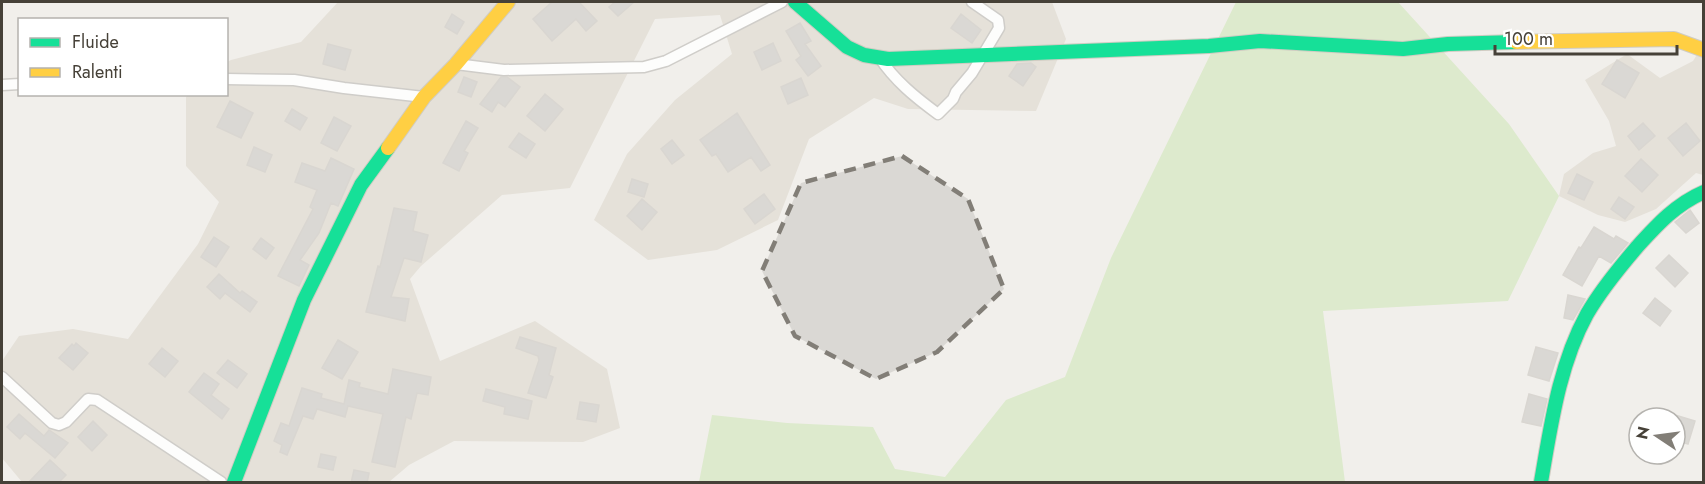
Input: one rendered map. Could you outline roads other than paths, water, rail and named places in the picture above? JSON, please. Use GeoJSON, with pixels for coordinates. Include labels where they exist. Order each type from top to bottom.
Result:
{"type":"FeatureCollection","features":[{"type":"Feature","properties":{"kind":"street"},"geometry":{"type":"LineString","coordinates":[[234,483],[304,300],[361,186],[424,97],[456,64],[507,2]]}},
{"type":"Feature","properties":{"kind":"street"},"geometry":{"type":"LineString","coordinates":[[456,64],[504,70],[644,67],[666,61],[782,2]]}},
{"type":"Feature","properties":{"kind":"street"},"geometry":{"type":"LineString","coordinates":[[795,2],[847,47],[864,55],[888,59],[1209,46],[1260,41],[1403,49],[1448,44],[1674,39],[1704,50]]}},
{"type":"Feature","properties":{"kind":"street"},"geometry":{"type":"LineString","coordinates":[[879,57],[889,73],[901,85],[938,114],[953,99],[972,73],[999,28],[998,20],[972,2]]}},
{"type":"Feature","properties":{"kind":"street"},"geometry":{"type":"LineString","coordinates":[[228,79],[294,80],[424,97]]}},
{"type":"Feature","properties":{"kind":"street"},"geometry":{"type":"LineString","coordinates":[[2,84],[18,84]]}},
{"type":"Feature","properties":{"kind":"street"},"geometry":{"type":"LineString","coordinates":[[1541,483],[1567,358],[1582,324],[1602,291],[1662,219],[1691,197],[1704,192]]}},
{"type":"Feature","properties":{"kind":"street"},"geometry":{"type":"LineString","coordinates":[[2,377],[52,423],[59,425],[66,422],[88,399],[97,400],[221,483]]}}]}
